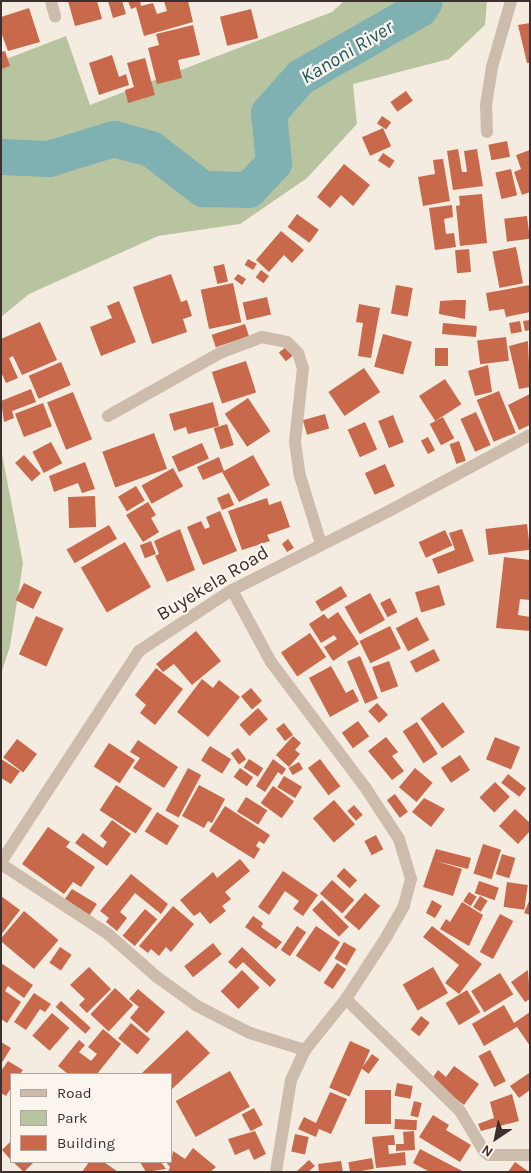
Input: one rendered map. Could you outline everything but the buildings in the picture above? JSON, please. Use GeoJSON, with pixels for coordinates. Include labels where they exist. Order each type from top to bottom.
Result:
{"type":"FeatureCollection","features":[{"type":"Feature","properties":{"kind":"street"},"geometry":{"type":"LineString","coordinates":[[51,1],[56,16]]}},
{"type":"Feature","properties":{"kind":"street"},"geometry":{"type":"LineString","coordinates":[[487,132],[486,104],[492,66],[510,1]]}},
{"type":"Feature","properties":{"kind":"street"},"geometry":{"type":"LineString","coordinates":[[108,416],[220,353],[262,337],[287,342],[298,353],[303,368],[294,442],[302,485],[321,544]]}},
{"type":"Feature","properties":{"kind":"street","name":"Buyekela Road"},"geometry":{"type":"LineString","coordinates":[[1,863],[139,652],[232,590],[530,435]]}},
{"type":"Feature","properties":{"kind":"street"},"geometry":{"type":"LineString","coordinates":[[232,590],[271,662],[365,787],[399,839],[410,879],[404,906],[346,999],[305,1050],[291,1080],[276,1172]]}},
{"type":"Feature","properties":{"kind":"street"},"geometry":{"type":"LineString","coordinates":[[1,863],[108,934],[157,977],[197,1006],[250,1033],[305,1050]]}},
{"type":"Feature","properties":{"kind":"street"},"geometry":{"type":"LineString","coordinates":[[346,999],[460,1111],[484,1151],[490,1155],[530,1155]]}},
{"type":"Feature","properties":{"kind":"green space"},"geometry":{"type":"Polygon","coordinates":[[[344,1],[487,1],[485,25],[449,59],[353,84],[357,124],[307,178],[240,224],[158,236],[29,294],[1,317],[1,61],[66,36],[90,105],[332,12],[344,1]]]}},
{"type":"Feature","properties":{"kind":"green space"},"geometry":{"type":"Polygon","coordinates":[[[1,449],[23,563],[10,646],[1,674],[1,449]]]}},
{"type":"Feature","properties":{"kind":"waterway","name":"Kanoni River"},"geometry":{"type":"LineString","coordinates":[[1,157],[49,159],[114,139],[151,149],[203,189],[249,190],[274,163],[269,113],[301,77],[420,9],[425,1]]}}]}
